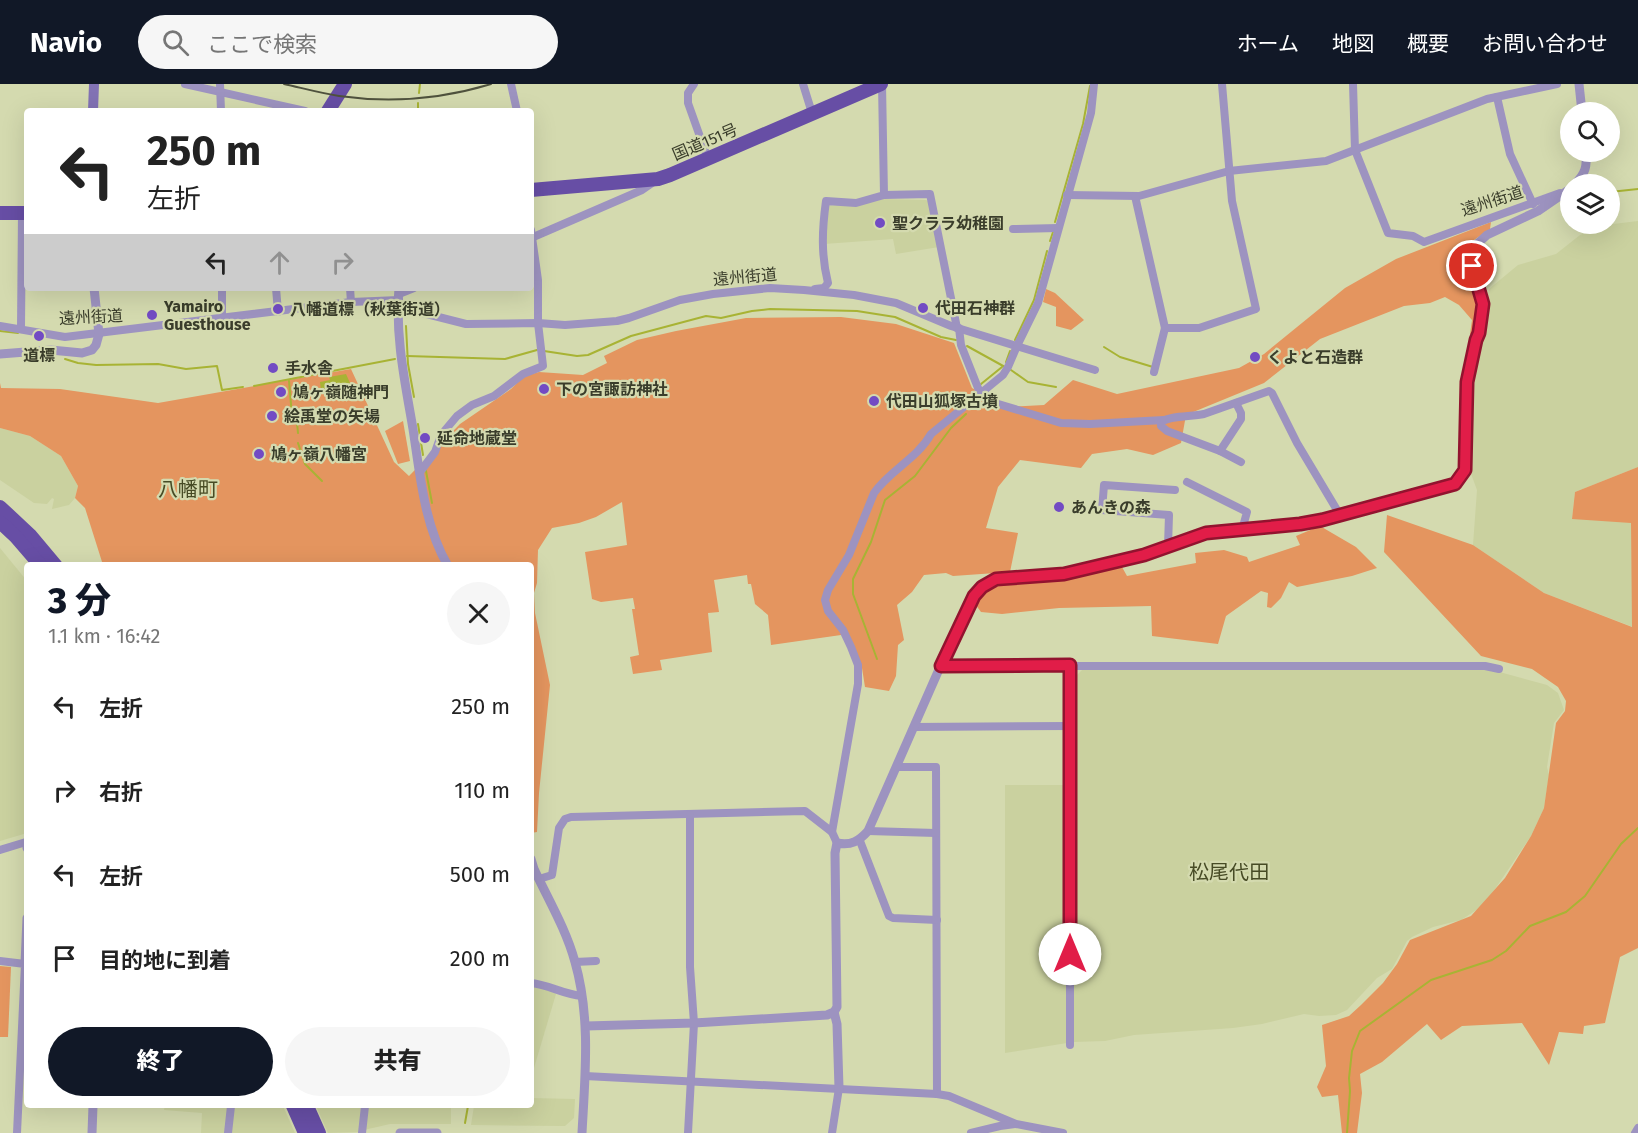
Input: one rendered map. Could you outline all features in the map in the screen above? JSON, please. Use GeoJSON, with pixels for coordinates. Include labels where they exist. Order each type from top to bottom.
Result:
{"type":"FeatureCollection","features":[{"type":"Feature","properties":{"kind":"highway"},"geometry":{"type":"LineString","coordinates":[[330,108],[345,84]]}},
{"type":"Feature","properties":{"kind":"highway","name":"国道151号"},"geometry":{"type":"LineString","coordinates":[[534,186],[658,179],[882,84]]}},
{"type":"Feature","properties":{"kind":"highway"},"geometry":{"type":"LineString","coordinates":[[0,213],[24,213]]}},
{"type":"Feature","properties":{"kind":"highway"},"geometry":{"type":"LineString","coordinates":[[0,507],[30,535],[53,562]]}},
{"type":"Feature","properties":{"kind":"highway"},"geometry":{"type":"LineString","coordinates":[[0,522],[38,562]]}},
{"type":"Feature","properties":{"kind":"highway"},"geometry":{"type":"LineString","coordinates":[[294,1108],[305,1133]]}},
{"type":"Feature","properties":{"kind":"highway"},"geometry":{"type":"LineString","coordinates":[[308,1108],[320,1133]]}},
{"type":"Feature","properties":{"kind":"main road"},"geometry":{"type":"LineString","coordinates":[[93,108],[94,84]]}},
{"type":"Feature","properties":{"kind":"street"},"geometry":{"type":"LineString","coordinates":[[185,84],[220,88],[294,108]]}},
{"type":"Feature","properties":{"kind":"street"},"geometry":{"type":"LineString","coordinates":[[511,84],[516,108]]}},
{"type":"Feature","properties":{"kind":"street"},"geometry":{"type":"LineString","coordinates":[[694,84],[687,93],[688,103],[708,159]]}},
{"type":"Feature","properties":{"kind":"street"},"geometry":{"type":"LineString","coordinates":[[803,84],[812,113]]}},
{"type":"Feature","properties":{"kind":"street"},"geometry":{"type":"LineString","coordinates":[[882,84],[884,195]]}},
{"type":"Feature","properties":{"kind":"street"},"geometry":{"type":"LineString","coordinates":[[832,832],[858,684],[858,665],[843,630],[828,611],[826,595],[849,555],[874,494],[880,485],[924,447],[931,434],[1003,375],[1008,367],[1038,303],[1091,113],[1094,84]]}},
{"type":"Feature","properties":{"kind":"street"},"geometry":{"type":"LineString","coordinates":[[1165,328],[1199,328],[1256,309],[1232,201],[1222,84]]}},
{"type":"Feature","properties":{"kind":"street"},"geometry":{"type":"LineString","coordinates":[[1353,84],[1355,150]]}},
{"type":"Feature","properties":{"kind":"street"},"geometry":{"type":"LineString","coordinates":[[1067,195],[1135,196],[1229,171],[1326,161],[1497,97],[1557,84]]}},
{"type":"Feature","properties":{"kind":"street"},"geometry":{"type":"LineString","coordinates":[[1579,84],[1581,102]]}},
{"type":"Feature","properties":{"kind":"street"},"geometry":{"type":"LineString","coordinates":[[220,88],[221,108]]}},
{"type":"Feature","properties":{"kind":"street"},"geometry":{"type":"LineString","coordinates":[[1497,97],[1510,154],[1533,204]]}},
{"type":"Feature","properties":{"kind":"street","name":"遠州街道"},"geometry":{"type":"LineString","coordinates":[[1355,150],[1389,233],[1413,236],[1424,242],[1560,193]]}},
{"type":"Feature","properties":{"kind":"street"},"geometry":{"type":"LineString","coordinates":[[534,234],[642,190],[658,179]]}},
{"type":"Feature","properties":{"kind":"street"},"geometry":{"type":"LineString","coordinates":[[854,295],[852,292],[836,291],[828,283],[824,268],[822,232],[826,201],[856,203],[884,195],[930,194],[961,345],[980,393],[995,403],[1061,423],[1090,424],[1193,417],[1269,391],[1340,515]]}},
{"type":"Feature","properties":{"kind":"street"},"geometry":{"type":"LineString","coordinates":[[1135,196],[1165,328],[1154,372]]}},
{"type":"Feature","properties":{"kind":"street"},"geometry":{"type":"LineString","coordinates":[[837,843],[849,844],[860,841],[868,831],[969,603],[987,584],[1004,577],[1064,574],[1144,555],[1201,534],[1300,524],[1455,484],[1461,479],[1465,470],[1467,382],[1479,333],[1483,304],[1471,259],[1477,244],[1487,234],[1538,211],[1560,196]]}},
{"type":"Feature","properties":{"kind":"street"},"geometry":{"type":"LineString","coordinates":[[1013,229],[1058,228]]}},
{"type":"Feature","properties":{"kind":"street"},"geometry":{"type":"LineString","coordinates":[[420,471],[435,452],[441,435],[457,416],[472,405],[494,396],[523,374],[543,366],[534,250]]}},
{"type":"Feature","properties":{"kind":"street"},"geometry":{"type":"LineString","coordinates":[[21,328],[24,268]]}},
{"type":"Feature","properties":{"kind":"street"},"geometry":{"type":"LineString","coordinates":[[804,290],[824,288],[828,283]]}},
{"type":"Feature","properties":{"kind":"street","name":"遠州街道"},"geometry":{"type":"LineString","coordinates":[[0,326],[65,337],[399,297],[466,324],[565,325],[617,321],[680,300],[770,288],[854,295],[896,303],[958,328],[1095,370]]}},
{"type":"Feature","properties":{"kind":"street"},"geometry":{"type":"LineString","coordinates":[[0,354],[92,350],[99,334],[94,291]]}},
{"type":"Feature","properties":{"kind":"street"},"geometry":{"type":"LineString","coordinates":[[222,291],[222,318]]}},
{"type":"Feature","properties":{"kind":"street"},"geometry":{"type":"LineString","coordinates":[[276,291],[278,312]]}},
{"type":"Feature","properties":{"kind":"street"},"geometry":{"type":"LineString","coordinates":[[350,291],[351,302]]}},
{"type":"Feature","properties":{"kind":"street"},"geometry":{"type":"LineString","coordinates":[[399,297],[403,371],[420,471],[434,534],[446,562]]}},
{"type":"Feature","properties":{"kind":"street"},"geometry":{"type":"LineString","coordinates":[[1220,451],[1241,419],[1241,412],[1236,403]]}},
{"type":"Feature","properties":{"kind":"street"},"geometry":{"type":"LineString","coordinates":[[1164,420],[1161,426],[1167,431],[1220,451],[1241,462]]}},
{"type":"Feature","properties":{"kind":"street"},"geometry":{"type":"LineString","coordinates":[[1187,482],[1247,512],[1242,530]]}},
{"type":"Feature","properties":{"kind":"street"},"geometry":{"type":"LineString","coordinates":[[1168,546],[1169,516],[1102,510],[1104,485],[1175,490]]}},
{"type":"Feature","properties":{"kind":"street"},"geometry":{"type":"LineString","coordinates":[[1070,665],[1070,1045]]}},
{"type":"Feature","properties":{"kind":"street"},"geometry":{"type":"LineString","coordinates":[[941,666],[1485,666],[1499,669]]}},
{"type":"Feature","properties":{"kind":"street"},"geometry":{"type":"LineString","coordinates":[[914,727],[1070,726]]}},
{"type":"Feature","properties":{"kind":"street"},"geometry":{"type":"LineString","coordinates":[[897,767],[936,767],[937,1094]]}},
{"type":"Feature","properties":{"kind":"street"},"geometry":{"type":"LineString","coordinates":[[539,879],[552,875],[559,828],[565,819],[804,812],[832,832],[837,843],[835,856],[837,1007],[834,1012],[827,1015],[694,1023],[586,1026]]}},
{"type":"Feature","properties":{"kind":"street"},"geometry":{"type":"LineString","coordinates":[[688,1133],[694,1023],[690,967],[690,815]]}},
{"type":"Feature","properties":{"kind":"street"},"geometry":{"type":"LineString","coordinates":[[868,831],[936,833]]}},
{"type":"Feature","properties":{"kind":"street"},"geometry":{"type":"LineString","coordinates":[[860,841],[889,916],[937,920]]}},
{"type":"Feature","properties":{"kind":"street"},"geometry":{"type":"LineString","coordinates":[[0,850],[24,845]]}},
{"type":"Feature","properties":{"kind":"street"},"geometry":{"type":"LineString","coordinates":[[534,870],[565,931],[575,962],[582,996],[586,1026],[582,1133]]}},
{"type":"Feature","properties":{"kind":"street"},"geometry":{"type":"LineString","coordinates":[[575,962],[596,961]]}},
{"type":"Feature","properties":{"kind":"street"},"geometry":{"type":"LineString","coordinates":[[0,962],[24,964]]}},
{"type":"Feature","properties":{"kind":"street"},"geometry":{"type":"LineString","coordinates":[[534,983],[544,984],[563,993],[582,996]]}},
{"type":"Feature","properties":{"kind":"street"},"geometry":{"type":"LineString","coordinates":[[17,1133],[24,1002]]}},
{"type":"Feature","properties":{"kind":"street"},"geometry":{"type":"LineString","coordinates":[[832,1133],[838,1088],[837,1024],[834,1012]]}},
{"type":"Feature","properties":{"kind":"street"},"geometry":{"type":"LineString","coordinates":[[585,1076],[937,1094],[949,1096],[1016,1124],[1063,1133]]}},
{"type":"Feature","properties":{"kind":"street"},"geometry":{"type":"LineString","coordinates":[[92,1133],[93,1108]]}},
{"type":"Feature","properties":{"kind":"street"},"geometry":{"type":"LineString","coordinates":[[228,1133],[231,1108]]}},
{"type":"Feature","properties":{"kind":"street"},"geometry":{"type":"LineString","coordinates":[[362,1133],[365,1108]]}},
{"type":"Feature","properties":{"kind":"street"},"geometry":{"type":"LineString","coordinates":[[971,1133],[1016,1124]]}},
{"type":"Feature","properties":{"kind":"street"},"geometry":{"type":"LineString","coordinates":[[1635,1133],[1638,1128]]}},
{"type":"Feature","properties":{"kind":"street"},"geometry":{"type":"LineString","coordinates":[[400,1133],[437,1133]]}},
{"type":"Feature","properties":{"kind":"shaded area","name":"聖クララ幼稚園"},"geometry":{"type":"Polygon","coordinates":[[[883,199],[930,202],[939,247],[896,254],[893,239],[824,244],[828,206],[883,199]]]}},
{"type":"Feature","properties":{"kind":"shaded area"},"geometry":{"type":"Polygon","coordinates":[[[1638,221],[1638,467],[1575,492],[1572,518],[1631,522],[1633,627],[1544,593],[1473,545],[1477,490],[1470,471],[1471,392],[1489,289],[1518,265],[1556,254],[1580,235],[1620,234],[1620,223],[1638,221]]]}},
{"type":"Feature","properties":{"kind":"shaded area"},"geometry":{"type":"Polygon","coordinates":[[[1491,222],[1490,229],[1471,242],[1466,257],[1478,304],[1474,335],[1470,334],[1472,320],[1459,305],[1445,297],[1430,303],[1404,306],[1320,339],[1264,383],[1186,415],[1181,443],[1153,455],[1127,449],[1092,454],[1081,468],[1020,460],[998,487],[986,528],[1018,533],[1010,572],[953,576],[946,573],[924,575],[912,592],[897,605],[904,640],[898,645],[896,676],[889,691],[865,687],[862,668],[848,634],[771,645],[768,615],[755,604],[747,575],[714,580],[719,612],[708,613],[712,652],[660,660],[662,670],[633,674],[630,657],[639,655],[632,609],[635,609],[633,598],[601,602],[592,599],[585,552],[627,545],[622,502],[596,517],[552,528],[538,550],[537,583],[534,593],[534,562],[102,562],[85,508],[75,498],[78,486],[61,456],[30,436],[0,428],[0,383],[1,388],[60,389],[158,403],[351,369],[394,462],[409,476],[460,424],[511,389],[524,376],[539,372],[583,375],[607,363],[604,356],[637,340],[746,318],[841,317],[896,324],[954,343],[972,388],[1007,407],[1044,405],[1073,380],[1117,394],[1239,368],[1264,354],[1345,288],[1396,259],[1491,222]]]}},
{"type":"Feature","properties":{"kind":"shaded area"},"geometry":{"type":"Polygon","coordinates":[[[1046,289],[1055,293],[1084,320],[1071,330],[1056,326],[1056,307],[1043,302],[1046,289]]]}},
{"type":"Feature","properties":{"kind":"shaded area"},"geometry":{"type":"Polygon","coordinates":[[[346,374],[350,383],[348,386],[339,390],[337,395],[323,394],[320,382],[330,380],[329,377],[346,374]]]}},
{"type":"Feature","properties":{"kind":"shaded area"},"geometry":{"type":"Polygon","coordinates":[[[403,421],[410,461],[398,464],[385,431],[403,421]]]}},
{"type":"Feature","properties":{"kind":"shaded area"},"geometry":{"type":"Polygon","coordinates":[[[0,428],[30,436],[61,456],[78,486],[75,498],[69,505],[52,509],[54,499],[52,498],[47,504],[34,503],[0,480],[0,428]]]}},
{"type":"Feature","properties":{"kind":"shaded area"},"geometry":{"type":"Polygon","coordinates":[[[1638,467],[1638,948],[1620,957],[1605,1023],[1584,1026],[1583,1034],[1559,1032],[1549,1065],[1522,1023],[1462,1026],[1441,1040],[1427,1024],[1382,1062],[1360,1074],[1362,1093],[1357,1133],[1342,1133],[1338,1095],[1322,1097],[1317,1087],[1326,1066],[1322,1025],[1349,1016],[1361,1005],[1383,983],[1410,940],[1471,916],[1505,878],[1531,836],[1544,808],[1556,723],[1565,711],[1566,701],[1558,687],[1532,669],[1481,656],[1384,552],[1387,515],[1473,545],[1544,593],[1632,627],[1631,523],[1572,519],[1575,492],[1638,467]]]}},
{"type":"Feature","properties":{"kind":"shaded area"},"geometry":{"type":"Polygon","coordinates":[[[1320,526],[1356,547],[1377,568],[1352,576],[1297,587],[1289,582],[1281,598],[1271,608],[1267,607],[1268,593],[1261,591],[1226,616],[1218,644],[1152,636],[1151,606],[1059,608],[1002,614],[981,612],[975,604],[994,583],[1048,579],[1122,567],[1127,576],[1196,563],[1195,553],[1224,550],[1247,557],[1249,562],[1300,545],[1296,536],[1320,526]]]}},
{"type":"Feature","properties":{"kind":"shaded area"},"geometry":{"type":"Polygon","coordinates":[[[0,548],[24,577],[24,834],[0,841],[0,548]]]}},
{"type":"Feature","properties":{"kind":"shaded area"},"geometry":{"type":"Polygon","coordinates":[[[534,593],[535,613],[550,685],[537,832],[534,832],[534,593]]]}},
{"type":"Feature","properties":{"kind":"shaded area"},"geometry":{"type":"Polygon","coordinates":[[[1084,668],[1485,668],[1547,685],[1558,693],[1564,710],[1554,723],[1547,767],[1549,775],[1544,808],[1531,836],[1495,889],[1478,909],[1461,920],[1433,927],[1407,941],[1392,969],[1377,978],[1347,1010],[1336,1015],[1304,1014],[1233,1028],[1074,1042],[1074,678],[1084,668]]]}},
{"type":"Feature","properties":{"kind":"shaded area"},"geometry":{"type":"Polygon","coordinates":[[[1005,785],[1067,785],[1067,1043],[1005,1053],[1005,785]]]}},
{"type":"Feature","properties":{"kind":"shaded area"},"geometry":{"type":"Polygon","coordinates":[[[0,966],[11,967],[8,1037],[0,1037],[0,966]]]}},
{"type":"Feature","properties":{"kind":"shaded area"},"geometry":{"type":"Polygon","coordinates":[[[534,986],[543,987],[556,994],[534,1068],[534,986]]]}},
{"type":"Feature","properties":{"kind":"shaded area"},"geometry":{"type":"Polygon","coordinates":[[[534,1098],[575,1099],[574,1118],[565,1126],[471,1125],[474,1108],[534,1108],[534,1098]]]}},
{"type":"Feature","properties":{"kind":"shaded area"},"geometry":{"type":"Polygon","coordinates":[[[164,1108],[229,1108],[226,1133],[201,1133],[202,1113],[164,1110],[164,1108]]]}},
{"type":"Feature","properties":{"kind":"shaded area"},"geometry":{"type":"Polygon","coordinates":[[[233,1108],[284,1108],[295,1133],[230,1133],[233,1108]]]}},
{"type":"Feature","properties":{"kind":"shaded area"},"geometry":{"type":"Polygon","coordinates":[[[317,1108],[361,1108],[359,1132],[328,1133],[317,1108]]]}},
{"type":"Feature","properties":{"kind":"shaded area"},"geometry":{"type":"Polygon","coordinates":[[[366,1108],[451,1108],[451,1124],[390,1124],[364,1130],[366,1108]]]}},
{"type":"Feature","properties":{"kind":"waterway"},"geometry":{"type":"LineString","coordinates":[[419,93],[420,84]]}},
{"type":"Feature","properties":{"kind":"waterway"},"geometry":{"type":"LineString","coordinates":[[1055,222],[1083,124],[1090,86]]}},
{"type":"Feature","properties":{"kind":"waterway"},"geometry":{"type":"LineString","coordinates":[[418,103],[418,108]]}},
{"type":"Feature","properties":{"kind":"waterway"},"geometry":{"type":"LineString","coordinates":[[1620,191],[1638,189]]}},
{"type":"Feature","properties":{"kind":"waterway"},"geometry":{"type":"LineString","coordinates":[[1050,241],[1053,232]]}},
{"type":"Feature","properties":{"kind":"waterway"},"geometry":{"type":"LineString","coordinates":[[1015,340],[1034,300],[1047,251]]}},
{"type":"Feature","properties":{"kind":"waterway"},"geometry":{"type":"LineString","coordinates":[[544,351],[577,356],[588,355],[631,336],[706,316],[721,318],[770,309],[857,311],[895,317],[941,337],[956,340]]}},
{"type":"Feature","properties":{"kind":"waterway"},"geometry":{"type":"LineString","coordinates":[[406,326],[408,364],[414,397]]}},
{"type":"Feature","properties":{"kind":"waterway"},"geometry":{"type":"LineString","coordinates":[[0,331],[18,333]]}},
{"type":"Feature","properties":{"kind":"waterway"},"geometry":{"type":"LineString","coordinates":[[967,346],[1005,367]]}},
{"type":"Feature","properties":{"kind":"waterway"},"geometry":{"type":"LineString","coordinates":[[1104,347],[1120,357],[1153,367]]}},
{"type":"Feature","properties":{"kind":"waterway"},"geometry":{"type":"LineString","coordinates":[[407,356],[505,359],[537,350]]}},
{"type":"Feature","properties":{"kind":"waterway"},"geometry":{"type":"LineString","coordinates":[[1006,362],[1010,351]]}},
{"type":"Feature","properties":{"kind":"waterway"},"geometry":{"type":"LineString","coordinates":[[65,359],[96,365],[158,364],[186,369],[217,366],[222,390],[243,387]]}},
{"type":"Feature","properties":{"kind":"waterway"},"geometry":{"type":"LineString","coordinates":[[254,386],[395,359]]}},
{"type":"Feature","properties":{"kind":"waterway"},"geometry":{"type":"LineString","coordinates":[[981,384],[1002,367]]}},
{"type":"Feature","properties":{"kind":"waterway"},"geometry":{"type":"LineString","coordinates":[[1011,370],[1028,382],[1056,387]]}},
{"type":"Feature","properties":{"kind":"waterway"},"geometry":{"type":"LineString","coordinates":[[289,381],[292,416],[297,423],[298,433]]}},
{"type":"Feature","properties":{"kind":"waterway"},"geometry":{"type":"LineString","coordinates":[[877,659],[853,594],[853,579],[871,542],[885,500],[915,476],[951,428],[966,414]]}},
{"type":"Feature","properties":{"kind":"waterway"},"geometry":{"type":"LineString","coordinates":[[418,424],[423,455]]}},
{"type":"Feature","properties":{"kind":"waterway"},"geometry":{"type":"LineString","coordinates":[[298,443],[305,464],[322,481]]}},
{"type":"Feature","properties":{"kind":"waterway"},"geometry":{"type":"LineString","coordinates":[[426,471],[432,503]]}},
{"type":"Feature","properties":{"kind":"waterway"},"geometry":{"type":"LineString","coordinates":[[1347,1133],[1352,1051],[1360,1031],[1431,980],[1492,960],[1506,951],[1530,926],[1566,912],[1585,896],[1621,844],[1638,828]]}},
{"type":"Feature","properties":{"kind":"waterway"},"geometry":{"type":"LineString","coordinates":[[465,1123],[468,1108]]}},
{"type":"Feature","properties":{"kind":"railway"},"geometry":{"type":"LineString","coordinates":[[284,84],[339,96],[377,99],[435,96],[491,84]]}},
{"type":"Feature","properties":{"kind":"place","name":"聖クララ幼稚園"},"geometry":{"type":"Point","coordinates":[880,223]}},
{"type":"Feature","properties":{"kind":"place","name":"代田石神群"},"geometry":{"type":"Point","coordinates":[923,308]}},
{"type":"Feature","properties":{"kind":"place","name":"八幡道標（秋葉街道）"},"geometry":{"type":"Point","coordinates":[278,309]}},
{"type":"Feature","properties":{"kind":"place","name":"Yamairo Guesthouse"},"geometry":{"type":"Point","coordinates":[152,315]}},
{"type":"Feature","properties":{"kind":"place","name":"道標"},"geometry":{"type":"Point","coordinates":[39,336]}},
{"type":"Feature","properties":{"kind":"place","name":"くよと石造群"},"geometry":{"type":"Point","coordinates":[1255,357]}},
{"type":"Feature","properties":{"kind":"place","name":"手水舎"},"geometry":{"type":"Point","coordinates":[273,368]}},
{"type":"Feature","properties":{"kind":"place","name":"下の宮諏訪神社"},"geometry":{"type":"Point","coordinates":[544,389]}},
{"type":"Feature","properties":{"kind":"place","name":"鳩ヶ嶺随神門"},"geometry":{"type":"Point","coordinates":[281,392]}},
{"type":"Feature","properties":{"kind":"place","name":"代田山狐塚古墳"},"geometry":{"type":"Point","coordinates":[874,401]}},
{"type":"Feature","properties":{"kind":"place","name":"絵禹堂の矢場"},"geometry":{"type":"Point","coordinates":[272,416]}},
{"type":"Feature","properties":{"kind":"place","name":"延命地蔵堂"},"geometry":{"type":"Point","coordinates":[425,438]}},
{"type":"Feature","properties":{"kind":"place","name":"鳩ヶ嶺八幡宮"},"geometry":{"type":"Point","coordinates":[259,454]}},
{"type":"Feature","properties":{"kind":"place","name":"あんきの森"},"geometry":{"type":"Point","coordinates":[1059,507]}},
{"type":"Feature","properties":{"kind":"district","name":"八幡町"},"geometry":{"type":"Point","coordinates":[188,489]}},
{"type":"Feature","properties":{"kind":"district","name":"松尾代田"},"geometry":{"type":"Point","coordinates":[1229,872]}},
{"type":"Feature","properties":{"kind":"route"},"geometry":{"type":"LineString","coordinates":[[1070,954],[1070,665],[941,666],[969,603],[982,587],[1004,577],[1064,574],[1144,555],[1201,534],[1322,520],[1455,484],[1461,479],[1465,470],[1467,382],[1479,333],[1483,304],[1472,266]]}}]}
